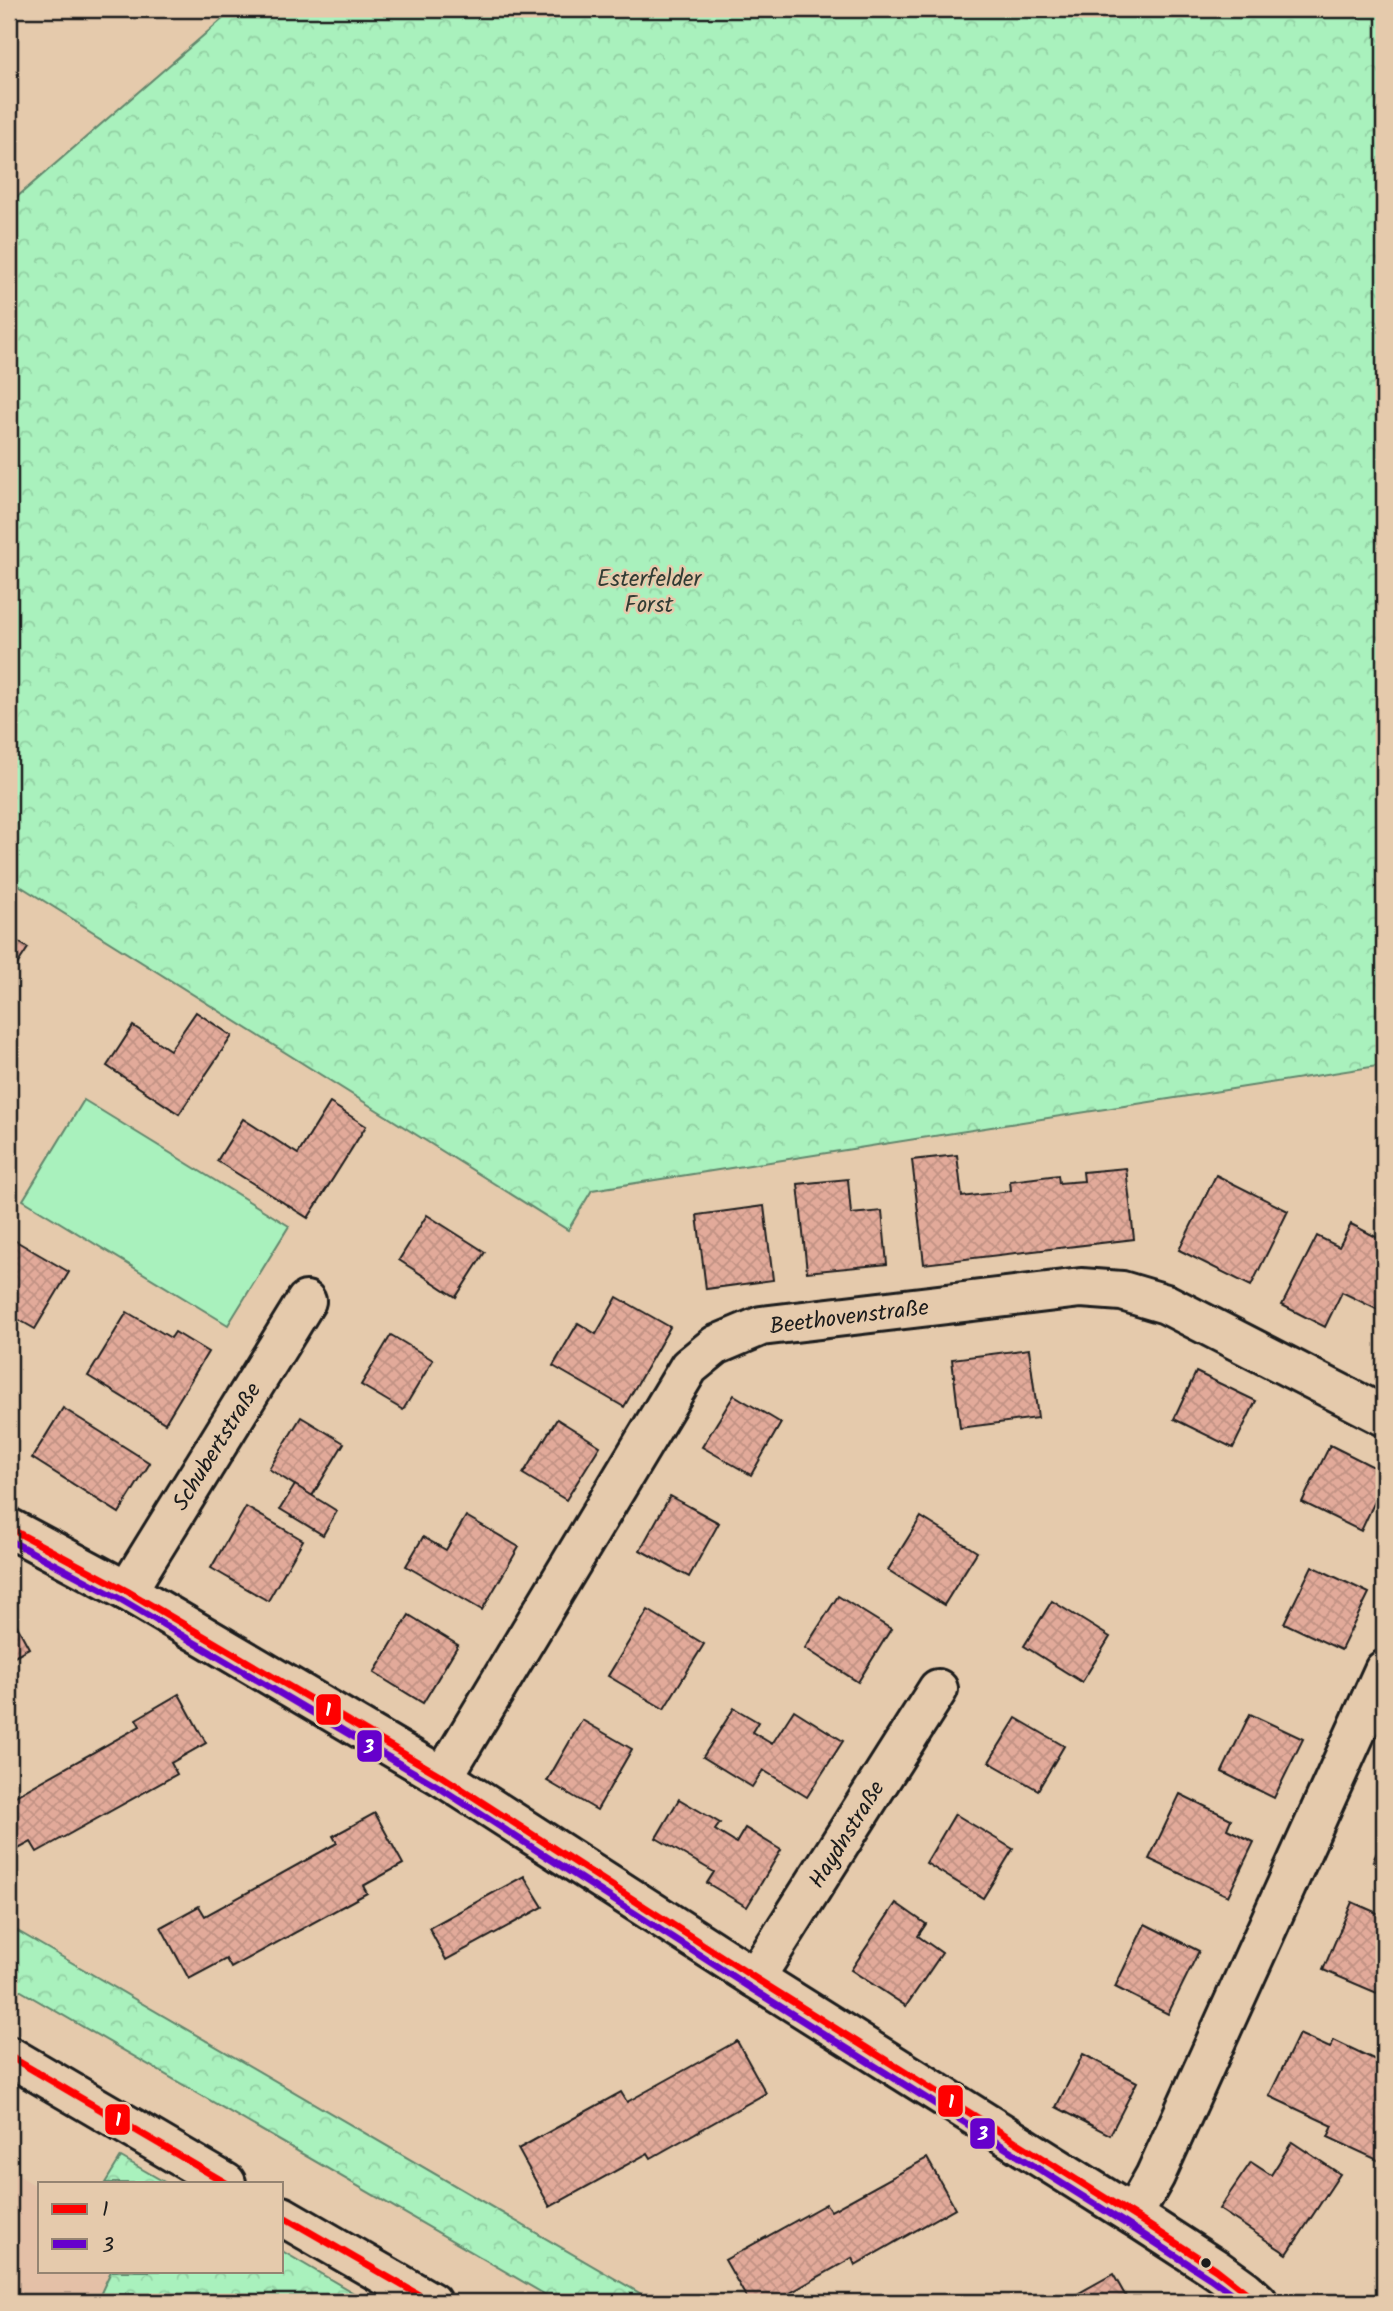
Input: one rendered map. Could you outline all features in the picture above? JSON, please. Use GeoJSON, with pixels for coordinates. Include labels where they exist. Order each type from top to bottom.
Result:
{"type":"FeatureCollection","features":[{"type":"Feature","properties":{"kind":"street","name":"Beethovenstraße"},"geometry":{"type":"LineString","coordinates":[[443,1777],[689,1367],[716,1345],[761,1325],[1081,1288],[1122,1291],[1166,1304],[1384,1416]]}},
{"type":"Feature","properties":{"kind":"street","name":"Schubertstraße"},"geometry":{"type":"LineString","coordinates":[[127,1591],[306,1301]]}},
{"type":"Feature","properties":{"kind":"street"},"geometry":{"type":"LineString","coordinates":[[9,1528],[127,1591],[443,1777],[755,1978],[1133,2215],[1216,2269],[1258,2302]]}},
{"type":"Feature","properties":{"kind":"street"},"geometry":{"type":"LineString","coordinates":[[1133,2215],[1155,2176],[1384,1670]]}},
{"type":"Feature","properties":{"kind":"street","name":"Haydnstraße"},"geometry":{"type":"LineString","coordinates":[[755,1978],[938,1689]]}},
{"type":"Feature","properties":{"kind":"street"},"geometry":{"type":"LineString","coordinates":[[9,2056],[224,2182]]}},
{"type":"Feature","properties":{"kind":"street"},"geometry":{"type":"LineString","coordinates":[[284,2217],[431,2302]]}},
{"type":"Feature","properties":{"kind":"shaded area"},"geometry":{"type":"Polygon","coordinates":[[[9,2170],[38,2187],[38,2272],[111,2272],[96,2302],[9,2302],[9,2170]]]}},
{"type":"Feature","properties":{"kind":"green space","name":"Esterfelder Forst"},"geometry":{"type":"Polygon","coordinates":[[[234,9],[1384,9],[1384,1065],[592,1190],[568,1230],[9,879],[9,204],[234,9]]]}},
{"type":"Feature","properties":{"kind":"green space"},"geometry":{"type":"Polygon","coordinates":[[[84,1100],[289,1226],[228,1325],[23,1200],[84,1100]]]}},
{"type":"Feature","properties":{"kind":"green space"},"geometry":{"type":"Polygon","coordinates":[[[9,1926],[655,2302],[558,2302],[9,1984],[9,1926]]]}},
{"type":"Feature","properties":{"kind":"green space"},"geometry":{"type":"Polygon","coordinates":[[[121,2157],[164,2182],[106,2182],[121,2157]]]}},
{"type":"Feature","properties":{"kind":"green space"},"geometry":{"type":"Polygon","coordinates":[[[284,2252],[369,2302],[112,2302],[100,2295],[111,2272],[284,2272],[284,2252]]]}},
{"type":"Feature","properties":{"kind":"building"},"geometry":{"type":"Polygon","coordinates":[[[9,936],[28,948],[9,977],[9,936]]]}},
{"type":"Feature","properties":{"kind":"building"},"geometry":{"type":"Polygon","coordinates":[[[196,1012],[232,1036],[179,1114],[107,1066],[133,1026],[170,1050],[196,1012]]]}},
{"type":"Feature","properties":{"kind":"building"},"geometry":{"type":"Polygon","coordinates":[[[330,1103],[366,1126],[308,1218],[217,1161],[243,1119],[298,1154],[330,1103]]]}},
{"type":"Feature","properties":{"kind":"building"},"geometry":{"type":"Polygon","coordinates":[[[957,1155],[962,1197],[1011,1191],[1010,1181],[1058,1175],[1059,1183],[1084,1181],[1083,1172],[1126,1168],[1134,1239],[924,1264],[912,1160],[957,1155]]]}},
{"type":"Feature","properties":{"kind":"building"},"geometry":{"type":"Polygon","coordinates":[[[1216,1175],[1288,1211],[1251,1286],[1179,1250],[1216,1175]]]}},
{"type":"Feature","properties":{"kind":"building"},"geometry":{"type":"Polygon","coordinates":[[[848,1179],[851,1214],[882,1211],[887,1264],[807,1272],[798,1184],[848,1179]]]}},
{"type":"Feature","properties":{"kind":"building"},"geometry":{"type":"Polygon","coordinates":[[[764,1206],[773,1280],[706,1289],[697,1215],[764,1206]]]}},
{"type":"Feature","properties":{"kind":"building"},"geometry":{"type":"Polygon","coordinates":[[[427,1215],[485,1252],[456,1297],[399,1260],[427,1215]]]}},
{"type":"Feature","properties":{"kind":"building"},"geometry":{"type":"Polygon","coordinates":[[[1351,1224],[1384,1241],[1384,1313],[1342,1292],[1325,1327],[1282,1305],[1317,1236],[1339,1247],[1351,1224]]]}},
{"type":"Feature","properties":{"kind":"building"},"geometry":{"type":"Polygon","coordinates":[[[9,1237],[69,1272],[35,1329],[9,1314],[9,1237]]]}},
{"type":"Feature","properties":{"kind":"building"},"geometry":{"type":"Polygon","coordinates":[[[617,1297],[670,1327],[624,1407],[553,1366],[578,1323],[596,1334],[617,1297]]]}},
{"type":"Feature","properties":{"kind":"building"},"geometry":{"type":"Polygon","coordinates":[[[127,1312],[171,1338],[175,1332],[208,1352],[165,1423],[88,1376],[127,1312]]]}},
{"type":"Feature","properties":{"kind":"building"},"geometry":{"type":"Polygon","coordinates":[[[391,1335],[433,1360],[403,1410],[361,1385],[391,1335]]]}},
{"type":"Feature","properties":{"kind":"building"},"geometry":{"type":"Polygon","coordinates":[[[1029,1349],[1038,1418],[960,1428],[952,1359],[1029,1349]]]}},
{"type":"Feature","properties":{"kind":"building"},"geometry":{"type":"Polygon","coordinates":[[[1196,1372],[1256,1401],[1233,1448],[1174,1419],[1196,1372]]]}},
{"type":"Feature","properties":{"kind":"building"},"geometry":{"type":"Polygon","coordinates":[[[734,1395],[781,1423],[751,1475],[702,1447],[734,1395]]]}},
{"type":"Feature","properties":{"kind":"building"},"geometry":{"type":"Polygon","coordinates":[[[63,1408],[150,1463],[119,1513],[32,1458],[63,1408]]]}},
{"type":"Feature","properties":{"kind":"building"},"geometry":{"type":"Polygon","coordinates":[[[301,1417],[344,1443],[312,1496],[269,1469],[301,1417]]]}},
{"type":"Feature","properties":{"kind":"building"},"geometry":{"type":"Polygon","coordinates":[[[557,1419],[600,1446],[566,1500],[523,1474],[557,1419]]]}},
{"type":"Feature","properties":{"kind":"building"},"geometry":{"type":"Polygon","coordinates":[[[1330,1445],[1384,1472],[1384,1482],[1361,1531],[1302,1502],[1330,1445]]]}},
{"type":"Feature","properties":{"kind":"building"},"geometry":{"type":"Polygon","coordinates":[[[295,1485],[337,1511],[323,1535],[280,1509],[295,1485]]]}},
{"type":"Feature","properties":{"kind":"building"},"geometry":{"type":"Polygon","coordinates":[[[670,1496],[719,1523],[689,1577],[640,1550],[670,1496]]]}},
{"type":"Feature","properties":{"kind":"building"},"geometry":{"type":"Polygon","coordinates":[[[246,1507],[303,1540],[268,1601],[211,1568],[246,1507]]]}},
{"type":"Feature","properties":{"kind":"building"},"geometry":{"type":"Polygon","coordinates":[[[466,1516],[519,1547],[482,1610],[406,1566],[423,1537],[446,1550],[466,1516]]]}},
{"type":"Feature","properties":{"kind":"building"},"geometry":{"type":"Polygon","coordinates":[[[921,1517],[977,1552],[944,1605],[888,1570],[921,1517]]]}},
{"type":"Feature","properties":{"kind":"building"},"geometry":{"type":"Polygon","coordinates":[[[1312,1566],[1369,1593],[1341,1650],[1284,1623],[1312,1566]]]}},
{"type":"Feature","properties":{"kind":"building"},"geometry":{"type":"Polygon","coordinates":[[[838,1596],[891,1629],[858,1682],[805,1648],[838,1596]]]}},
{"type":"Feature","properties":{"kind":"building"},"geometry":{"type":"Polygon","coordinates":[[[1052,1601],[1110,1637],[1082,1682],[1024,1646],[1052,1601]]]}},
{"type":"Feature","properties":{"kind":"building"},"geometry":{"type":"Polygon","coordinates":[[[648,1610],[704,1644],[664,1709],[608,1676],[648,1610]]]}},
{"type":"Feature","properties":{"kind":"building"},"geometry":{"type":"Polygon","coordinates":[[[9,1611],[29,1648],[9,1659],[9,1611]]]}},
{"type":"Feature","properties":{"kind":"building"},"geometry":{"type":"Polygon","coordinates":[[[409,1615],[458,1645],[423,1703],[374,1673],[409,1615]]]}},
{"type":"Feature","properties":{"kind":"building"},"geometry":{"type":"Polygon","coordinates":[[[179,1694],[206,1743],[171,1763],[177,1774],[37,1852],[31,1842],[9,1854],[9,1793],[12,1798],[140,1726],[136,1719],[179,1694]]]}},
{"type":"Feature","properties":{"kind":"building"},"geometry":{"type":"Polygon","coordinates":[[[734,1708],[758,1722],[752,1732],[772,1744],[794,1710],[843,1741],[807,1797],[763,1770],[752,1787],[703,1757],[734,1708]]]}},
{"type":"Feature","properties":{"kind":"building"},"geometry":{"type":"Polygon","coordinates":[[[1250,1714],[1303,1739],[1274,1798],[1222,1772],[1250,1714]]]}},
{"type":"Feature","properties":{"kind":"building"},"geometry":{"type":"Polygon","coordinates":[[[1016,1718],[1064,1746],[1038,1790],[989,1762],[1016,1718]]]}},
{"type":"Feature","properties":{"kind":"building"},"geometry":{"type":"Polygon","coordinates":[[[582,1720],[632,1749],[597,1810],[547,1781],[582,1720]]]}},
{"type":"Feature","properties":{"kind":"building"},"geometry":{"type":"Polygon","coordinates":[[[1180,1794],[1231,1819],[1227,1829],[1254,1842],[1228,1896],[1149,1859],[1180,1794]]]}},
{"type":"Feature","properties":{"kind":"building"},"geometry":{"type":"Polygon","coordinates":[[[679,1799],[720,1823],[715,1830],[736,1843],[745,1828],[781,1850],[747,1907],[707,1883],[714,1872],[656,1838],[679,1799]]]}},
{"type":"Feature","properties":{"kind":"building"},"geometry":{"type":"Polygon","coordinates":[[[375,1813],[403,1864],[363,1886],[367,1893],[231,1968],[226,1959],[189,1979],[161,1927],[199,1906],[205,1916],[337,1843],[333,1836],[375,1813]]]}},
{"type":"Feature","properties":{"kind":"building"},"geometry":{"type":"Polygon","coordinates":[[[955,1814],[1013,1849],[983,1898],[926,1863],[955,1814]]]}},
{"type":"Feature","properties":{"kind":"building"},"geometry":{"type":"Polygon","coordinates":[[[1384,1837],[1384,1866],[1373,1861],[1384,1837]]]}},
{"type":"Feature","properties":{"kind":"building"},"geometry":{"type":"Polygon","coordinates":[[[524,1876],[543,1907],[446,1960],[429,1928],[524,1876]]]}},
{"type":"Feature","properties":{"kind":"building"},"geometry":{"type":"Polygon","coordinates":[[[1352,1902],[1384,1916],[1384,1996],[1323,1970],[1352,1902]]]}},
{"type":"Feature","properties":{"kind":"building"},"geometry":{"type":"Polygon","coordinates":[[[896,1903],[926,1924],[918,1936],[942,1953],[906,2006],[851,1970],[896,1903]]]}},
{"type":"Feature","properties":{"kind":"building"},"geometry":{"type":"Polygon","coordinates":[[[1145,1924],[1199,1951],[1168,2014],[1115,1987],[1145,1924]]]}},
{"type":"Feature","properties":{"kind":"building"},"geometry":{"type":"Polygon","coordinates":[[[1299,2034],[1330,2048],[1334,2040],[1384,2064],[1384,2095],[1381,2101],[1384,2103],[1384,2163],[1328,2137],[1333,2126],[1269,2096],[1299,2034]]]}},
{"type":"Feature","properties":{"kind":"building"},"geometry":{"type":"Polygon","coordinates":[[[737,2041],[766,2093],[651,2158],[648,2153],[550,2207],[518,2149],[621,2092],[627,2102],[737,2041]]]}},
{"type":"Feature","properties":{"kind":"building"},"geometry":{"type":"Polygon","coordinates":[[[1083,2054],[1137,2082],[1110,2135],[1056,2107],[1083,2054]]]}},
{"type":"Feature","properties":{"kind":"building"},"geometry":{"type":"Polygon","coordinates":[[[1292,2142],[1340,2174],[1287,2254],[1219,2209],[1251,2162],[1271,2175],[1292,2142]]]}},
{"type":"Feature","properties":{"kind":"building"},"geometry":{"type":"Polygon","coordinates":[[[927,2158],[955,2208],[855,2265],[852,2258],[774,2302],[749,2302],[725,2260],[826,2204],[831,2211],[927,2158]]]}},
{"type":"Feature","properties":{"kind":"building"},"geometry":{"type":"Polygon","coordinates":[[[1113,2274],[1129,2302],[1063,2302],[1113,2274]]]}},
{"type":"Feature","properties":{"kind":"transit line","name":"1"},"geometry":{"type":"LineString","coordinates":[[9,1528],[127,1591],[443,1777],[755,1978],[1142,2221],[1216,2269],[1258,2302]]}},
{"type":"Feature","properties":{"kind":"transit line","name":"3"},"geometry":{"type":"LineString","coordinates":[[9,1540],[122,1600],[437,1786],[749,1987],[1136,2230],[1243,2302]]}},
{"type":"Feature","properties":{"kind":"transit line","name":"1"},"geometry":{"type":"LineString","coordinates":[[9,2056],[224,2182]]}},
{"type":"Feature","properties":{"kind":"transit line","name":"1"},"geometry":{"type":"LineString","coordinates":[[284,2217],[431,2302]]}}]}
